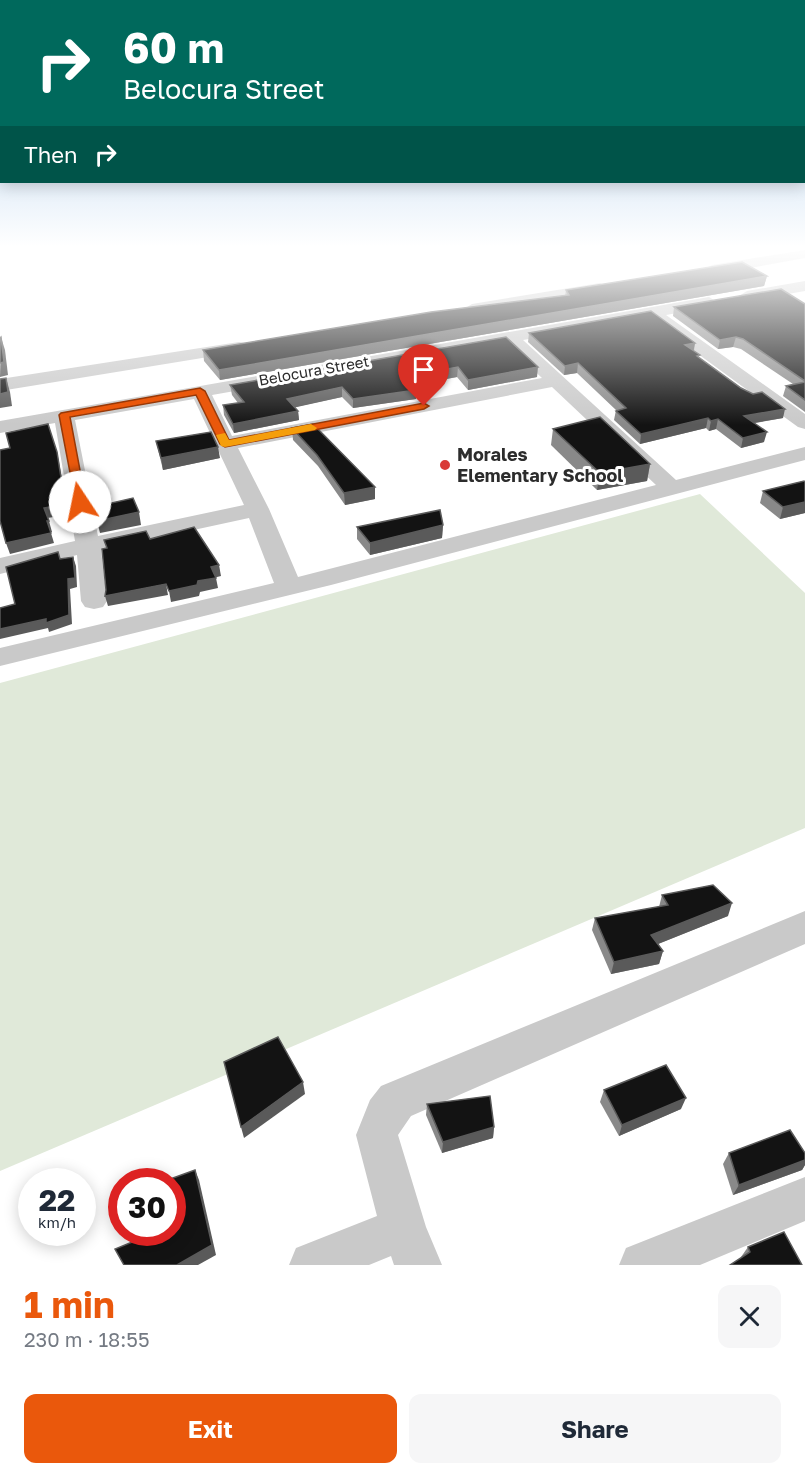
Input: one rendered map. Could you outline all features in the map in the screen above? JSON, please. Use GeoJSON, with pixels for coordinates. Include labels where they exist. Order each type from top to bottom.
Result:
{"type":"FeatureCollection","features":[{"type":"Feature","properties":{"kind":"street"},"geometry":{"type":"LineString","coordinates":[[455,311],[480,307]]}},
{"type":"Feature","properties":{"kind":"street","name":"Belocura Street"},"geometry":{"type":"LineString","coordinates":[[0,427],[680,307]]}},
{"type":"Feature","properties":{"kind":"street"},"geometry":{"type":"LineString","coordinates":[[652,312],[805,423]]}},
{"type":"Feature","properties":{"kind":"street"},"geometry":{"type":"LineString","coordinates":[[508,336],[672,488]]}},
{"type":"Feature","properties":{"kind":"street"},"geometry":{"type":"LineString","coordinates":[[0,385],[257,344]]}},
{"type":"Feature","properties":{"kind":"street"},"geometry":{"type":"LineString","coordinates":[[225,444],[556,381]]}},
{"type":"Feature","properties":{"kind":"street"},"geometry":{"type":"LineString","coordinates":[[200,391],[257,509],[289,586]]}},
{"type":"Feature","properties":{"kind":"street"},"geometry":{"type":"LineString","coordinates":[[64,415],[88,545],[94,601]]}},
{"type":"Feature","properties":{"kind":"street"},"geometry":{"type":"LineString","coordinates":[[0,657],[289,586],[805,453]]}},
{"type":"Feature","properties":{"kind":"street"},"geometry":{"type":"LineString","coordinates":[[0,566],[257,509]]}},
{"type":"Feature","properties":{"kind":"street"},"geometry":{"type":"LineString","coordinates":[[313,1265],[410,1246],[377,1135],[385,1115],[396,1101],[805,927]]}},
{"type":"Feature","properties":{"kind":"street"},"geometry":{"type":"LineString","coordinates":[[643,1265],[805,1199]]}},
{"type":"Feature","properties":{"kind":"green space"},"geometry":{"type":"Polygon","coordinates":[[[700,494],[805,593],[805,828],[0,1171],[0,683],[700,494]]]}},
{"type":"Feature","properties":{"kind":"building"},"geometry":{"type":"Polygon","coordinates":[[[471,307],[586,307],[219,370],[203,350],[471,307]]]}},
{"type":"Feature","properties":{"kind":"building"},"geometry":{"type":"Polygon","coordinates":[[[674,307],[805,307],[805,381],[743,339],[736,337],[720,340],[674,307]]]}},
{"type":"Feature","properties":{"kind":"building"},"geometry":{"type":"Polygon","coordinates":[[[651,311],[695,343],[685,345],[700,355],[697,356],[741,388],[753,394],[762,392],[785,409],[744,416],[767,432],[743,438],[718,419],[711,421],[708,418],[641,434],[616,411],[626,408],[578,363],[565,366],[529,333],[651,311]]]}},
{"type":"Feature","properties":{"kind":"building"},"geometry":{"type":"Polygon","coordinates":[[[506,337],[538,367],[468,380],[458,367],[404,377],[416,390],[353,399],[342,387],[287,399],[298,411],[233,424],[223,405],[244,402],[230,385],[506,337]]]}},
{"type":"Feature","properties":{"kind":"building"},"geometry":{"type":"Polygon","coordinates":[[[0,338],[4,362],[0,363],[0,338]]]}},
{"type":"Feature","properties":{"kind":"building"},"geometry":{"type":"Polygon","coordinates":[[[6,378],[8,392],[0,394],[0,379],[6,378]]]}},
{"type":"Feature","properties":{"kind":"building"},"geometry":{"type":"Polygon","coordinates":[[[805,382],[805,400],[786,386],[805,382]]]}},
{"type":"Feature","properties":{"kind":"building"},"geometry":{"type":"Polygon","coordinates":[[[600,417],[650,464],[600,473],[553,429],[600,417]]]}},
{"type":"Feature","properties":{"kind":"building"},"geometry":{"type":"Polygon","coordinates":[[[48,424],[57,452],[65,504],[44,508],[51,533],[6,543],[0,521],[0,450],[10,448],[6,433],[48,424]]]}},
{"type":"Feature","properties":{"kind":"building"},"geometry":{"type":"Polygon","coordinates":[[[313,424],[375,487],[344,493],[317,455],[292,428],[313,424]]]}},
{"type":"Feature","properties":{"kind":"building"},"geometry":{"type":"Polygon","coordinates":[[[211,432],[218,447],[161,458],[156,441],[211,432]]]}},
{"type":"Feature","properties":{"kind":"building"},"geometry":{"type":"Polygon","coordinates":[[[804,481],[805,502],[783,507],[763,491],[804,481]]]}},
{"type":"Feature","properties":{"kind":"building"},"geometry":{"type":"Polygon","coordinates":[[[133,498],[139,512],[97,521],[94,507],[133,498]]]}},
{"type":"Feature","properties":{"kind":"building"},"geometry":{"type":"Polygon","coordinates":[[[440,510],[443,525],[370,543],[357,527],[440,510]]]}},
{"type":"Feature","properties":{"kind":"building"},"geometry":{"type":"Polygon","coordinates":[[[194,527],[219,565],[211,567],[216,578],[198,581],[197,585],[169,591],[166,584],[105,596],[102,549],[107,548],[104,540],[146,531],[150,539],[194,527]]]}},
{"type":"Feature","properties":{"kind":"building"},"geometry":{"type":"Polygon","coordinates":[[[58,552],[60,559],[73,557],[75,578],[68,579],[69,615],[46,623],[46,619],[0,629],[0,608],[15,604],[6,567],[58,552]]]}},
{"type":"Feature","properties":{"kind":"building"},"geometry":{"type":"Polygon","coordinates":[[[713,885],[732,903],[651,935],[663,951],[614,962],[595,918],[668,905],[662,895],[713,885]]]}},
{"type":"Feature","properties":{"kind":"building"},"geometry":{"type":"Polygon","coordinates":[[[278,1037],[303,1082],[241,1127],[224,1062],[278,1037]]]}},
{"type":"Feature","properties":{"kind":"building"},"geometry":{"type":"Polygon","coordinates":[[[666,1065],[686,1098],[622,1125],[604,1090],[666,1065]]]}},
{"type":"Feature","properties":{"kind":"building"},"geometry":{"type":"Polygon","coordinates":[[[490,1096],[494,1127],[443,1142],[427,1104],[490,1096]]]}},
{"type":"Feature","properties":{"kind":"building"},"geometry":{"type":"Polygon","coordinates":[[[790,1130],[805,1153],[805,1160],[739,1185],[729,1153],[790,1130]]]}},
{"type":"Feature","properties":{"kind":"building"},"geometry":{"type":"Polygon","coordinates":[[[195,1170],[212,1245],[177,1265],[124,1265],[115,1249],[122,1246],[186,1246],[186,1173],[195,1170]]]}},
{"type":"Feature","properties":{"kind":"building"},"geometry":{"type":"Polygon","coordinates":[[[784,1232],[802,1265],[730,1265],[750,1252],[748,1247],[784,1232]]]}},
{"type":"Feature","properties":{"kind":"slow traffic"},"geometry":{"type":"LineString","coordinates":[[221,435],[225,444],[311,428]]}},
{"type":"Feature","properties":{"kind":"place","name":"Morales Elementary School"},"geometry":{"type":"Point","coordinates":[445,465]}},
{"type":"Feature","properties":{"kind":"route"},"geometry":{"type":"LineString","coordinates":[[80,502],[64,415],[200,391],[225,444],[424,406]]}}]}
